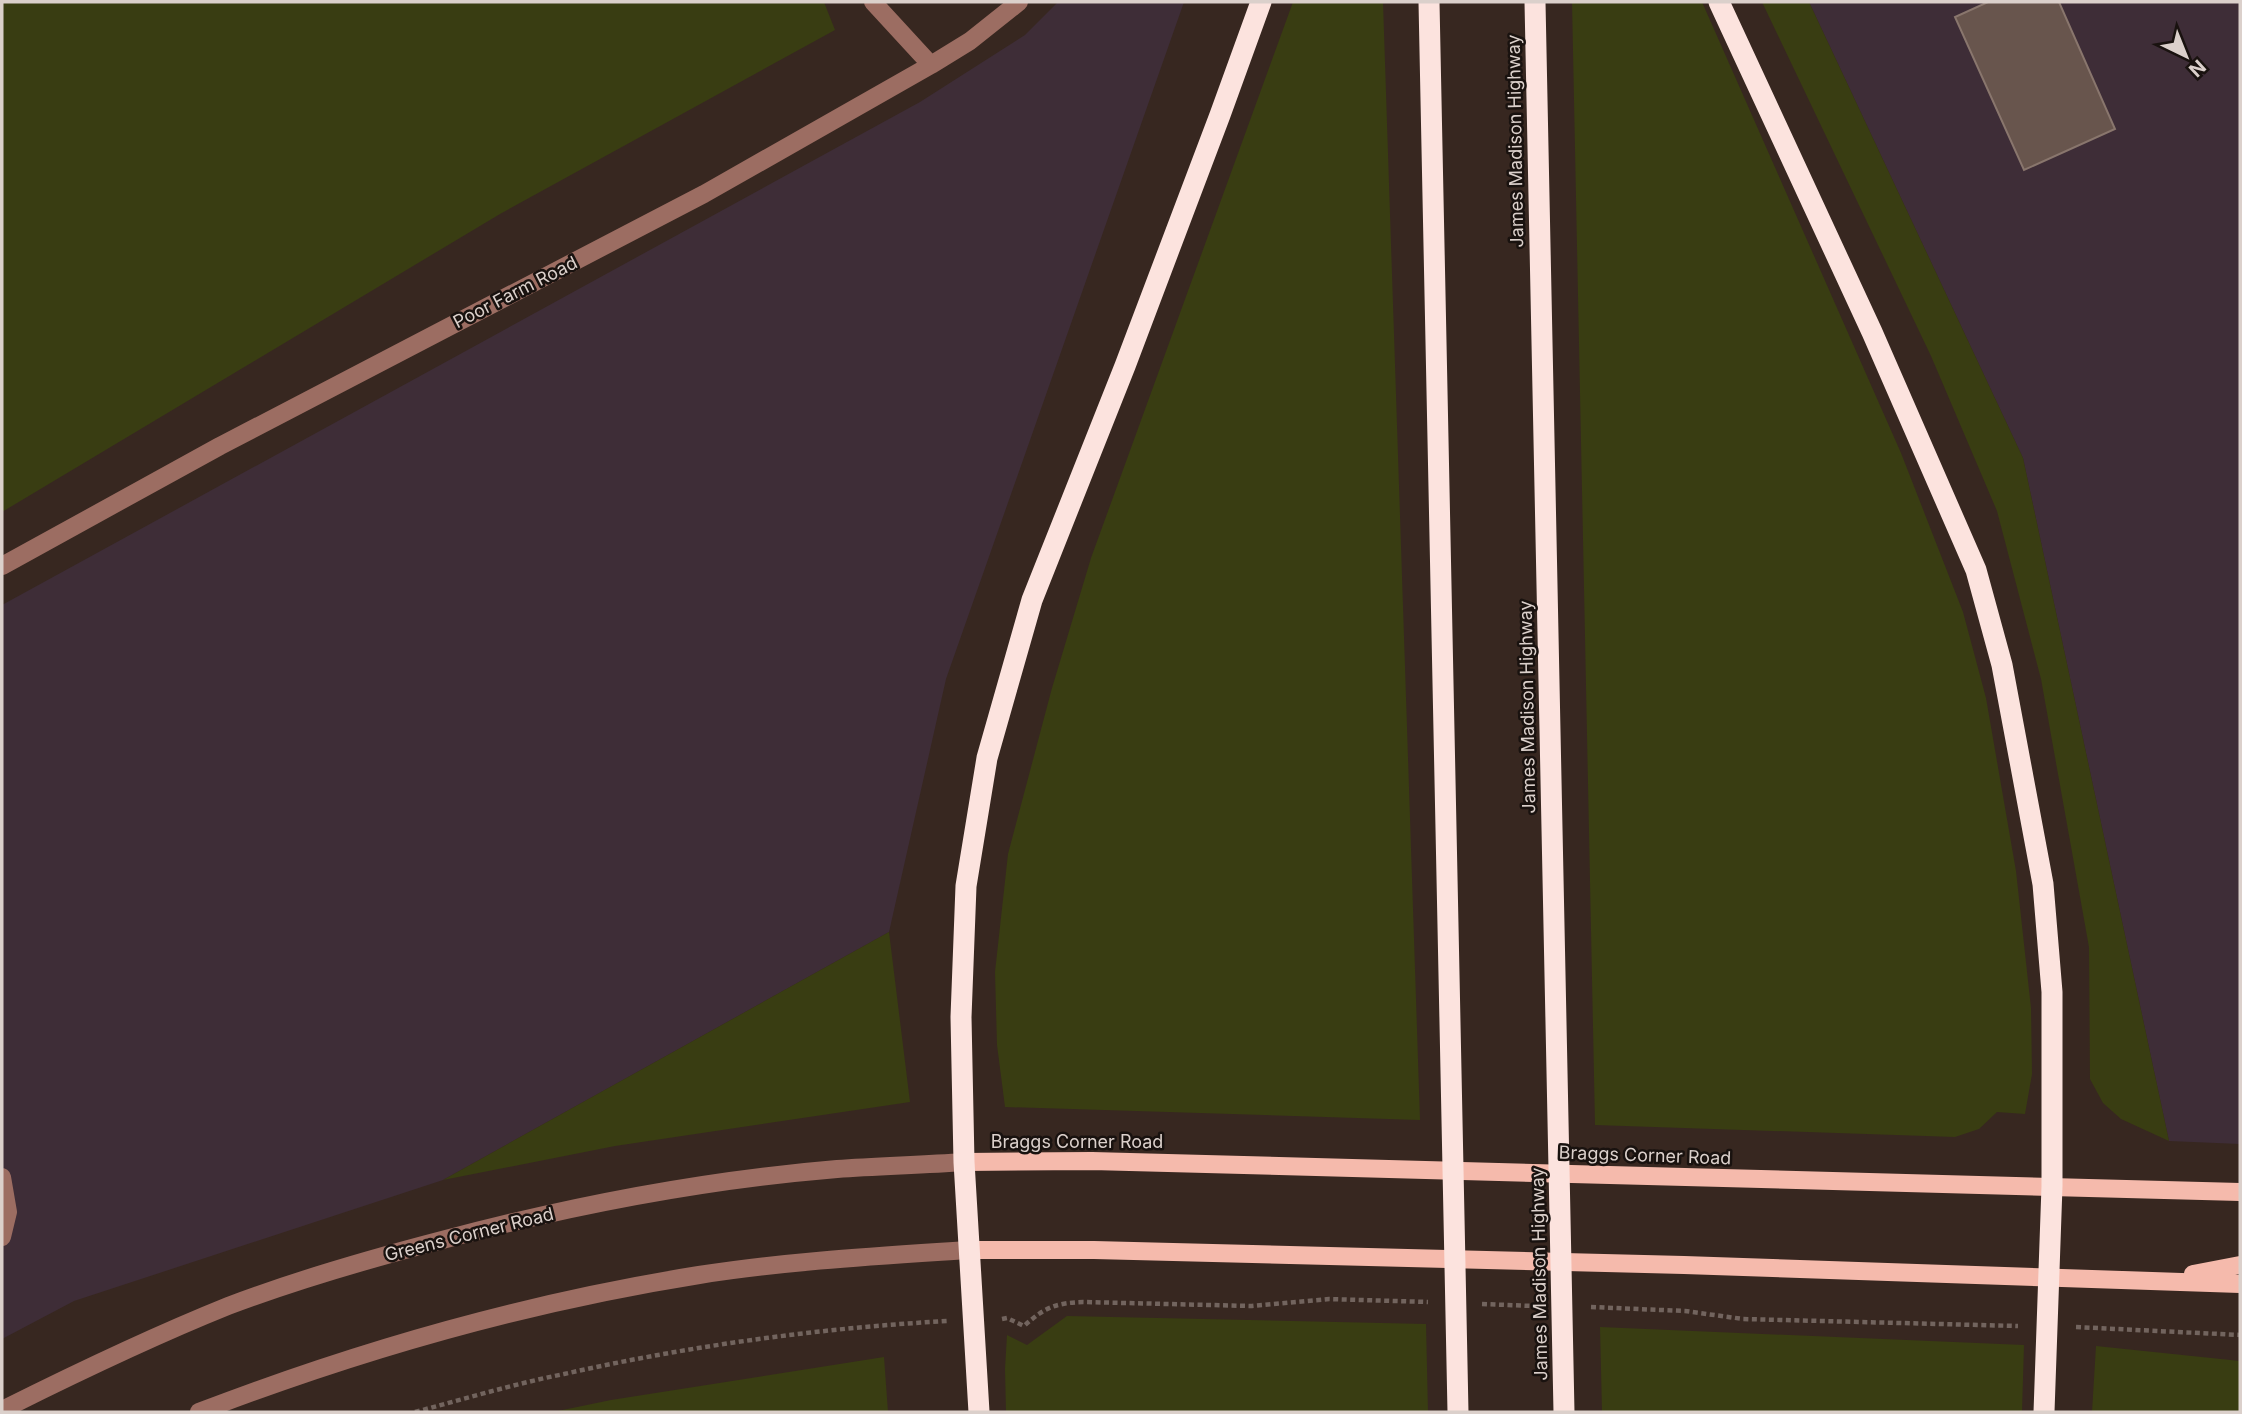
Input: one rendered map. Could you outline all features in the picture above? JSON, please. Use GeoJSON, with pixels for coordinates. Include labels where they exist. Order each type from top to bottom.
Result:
{"type":"FeatureCollection","features":[{"type":"Feature","properties":{"kind":"highway"},"geometry":{"type":"LineString","coordinates":[[979,1412],[968,1250],[961,1017],[966,886],[987,758],[1032,600],[1144,316],[1261,2]]}},
{"type":"Feature","properties":{"kind":"highway"},"geometry":{"type":"LineString","coordinates":[[1429,2],[1458,1412]]}},
{"type":"Feature","properties":{"kind":"highway","name":"James Madison Highway"},"geometry":{"type":"LineString","coordinates":[[1535,2],[1564,1412]]}},
{"type":"Feature","properties":{"kind":"highway"},"geometry":{"type":"LineString","coordinates":[[1718,2],[1872,332],[1976,570],[2003,665],[2043,884],[2052,992],[2052,1186],[2043,1412]]}},
{"type":"Feature","properties":{"kind":"main road","name":"Braggs Corner Road"},"geometry":{"type":"LineString","coordinates":[[964,1162],[1092,1161],[1328,1166],[2240,1192]]}},
{"type":"Feature","properties":{"kind":"main road"},"geometry":{"type":"LineString","coordinates":[[968,1250],[1094,1250],[1684,1265],[2240,1284]]}},
{"type":"Feature","properties":{"kind":"main road"},"geometry":{"type":"LineString","coordinates":[[2165,1280],[2240,1265]]}},
{"type":"Feature","properties":{"kind":"street"},"geometry":{"type":"LineString","coordinates":[[873,2],[931,65]]}},
{"type":"Feature","properties":{"kind":"street","name":"Poor Farm Road"},"geometry":{"type":"LineString","coordinates":[[2,566],[220,446],[704,194],[931,65],[970,41],[1019,2]]}},
{"type":"Feature","properties":{"kind":"street","name":"Greens Corner Road"},"geometry":{"type":"LineString","coordinates":[[2,1410],[117,1353],[230,1306],[370,1258],[508,1222],[626,1198],[738,1181],[836,1170],[964,1162]]}},
{"type":"Feature","properties":{"kind":"street"},"geometry":{"type":"LineString","coordinates":[[2,1177],[8,1212],[2,1237]]}},
{"type":"Feature","properties":{"kind":"street"},"geometry":{"type":"LineString","coordinates":[[199,1412],[324,1367],[442,1332],[567,1301],[699,1275],[840,1258],[968,1250]]}},
{"type":"Feature","properties":{"kind":"path"},"geometry":{"type":"LineString","coordinates":[[1007,1318],[1024,1326],[1040,1312],[1059,1303],[1071,1302],[1252,1306],[1329,1299],[1438,1303]]}},
{"type":"Feature","properties":{"kind":"path"},"geometry":{"type":"LineString","coordinates":[[1479,1304],[1534,1306]]}},
{"type":"Feature","properties":{"kind":"path"},"geometry":{"type":"LineString","coordinates":[[1589,1307],[1685,1311],[1743,1319],[2018,1326]]}},
{"type":"Feature","properties":{"kind":"path"},"geometry":{"type":"LineString","coordinates":[[415,1412],[562,1374],[667,1353],[911,1323]]}},
{"type":"Feature","properties":{"kind":"path"},"geometry":{"type":"LineString","coordinates":[[2101,1327],[2240,1335]]}},
{"type":"Feature","properties":{"kind":"shaded area"},"geometry":{"type":"Polygon","coordinates":[[[1058,2],[1184,2],[946,679],[889,932],[443,1180],[74,1301],[2,1339],[2,605],[920,102],[1025,35],[1058,2]]]}},
{"type":"Feature","properties":{"kind":"shaded area"},"geometry":{"type":"Polygon","coordinates":[[[1809,2],[2240,2],[2240,1144],[2169,1141],[2023,458],[1809,2]]]}},
{"type":"Feature","properties":{"kind":"green space"},"geometry":{"type":"Polygon","coordinates":[[[2,2],[824,2],[835,30],[500,214],[2,512],[2,2]]]}},
{"type":"Feature","properties":{"kind":"green space"},"geometry":{"type":"Polygon","coordinates":[[[1293,2],[1383,2],[1420,1120],[1005,1107],[997,1045],[995,972],[1008,854],[1052,688],[1091,558],[1293,2]]]}},
{"type":"Feature","properties":{"kind":"green space"},"geometry":{"type":"Polygon","coordinates":[[[1572,2],[1702,2],[1901,453],[1963,612],[1986,698],[2016,871],[2031,1008],[2032,1074],[2025,1114],[1997,1112],[1979,1129],[1955,1137],[1595,1125],[1572,2]]]}},
{"type":"Feature","properties":{"kind":"green space"},"geometry":{"type":"Polygon","coordinates":[[[1762,2],[1809,2],[2023,458],[2169,1141],[2121,1119],[2103,1103],[2090,1079],[2089,947],[2041,679],[1997,511],[1931,356],[1762,2]]]}},
{"type":"Feature","properties":{"kind":"green space"},"geometry":{"type":"Polygon","coordinates":[[[889,932],[910,1102],[615,1146],[443,1180],[889,932]]]}},
{"type":"Feature","properties":{"kind":"green space"},"geometry":{"type":"Polygon","coordinates":[[[1067,1316],[1426,1324],[1428,1412],[1006,1412],[1007,1335],[1027,1345],[1067,1316]]]}},
{"type":"Feature","properties":{"kind":"green space"},"geometry":{"type":"Polygon","coordinates":[[[1600,1327],[2024,1345],[2022,1412],[1602,1412],[1600,1327]]]}},
{"type":"Feature","properties":{"kind":"green space"},"geometry":{"type":"Polygon","coordinates":[[[2096,1346],[2240,1361],[2240,1412],[2092,1412],[2096,1346]]]}},
{"type":"Feature","properties":{"kind":"green space"},"geometry":{"type":"Polygon","coordinates":[[[884,1357],[888,1412],[553,1412],[611,1400],[884,1357]]]}},
{"type":"Feature","properties":{"kind":"building"},"geometry":{"type":"Polygon","coordinates":[[[1988,2],[2059,2],[2115,129],[2024,170],[1955,17],[1988,2]]]}}]}
